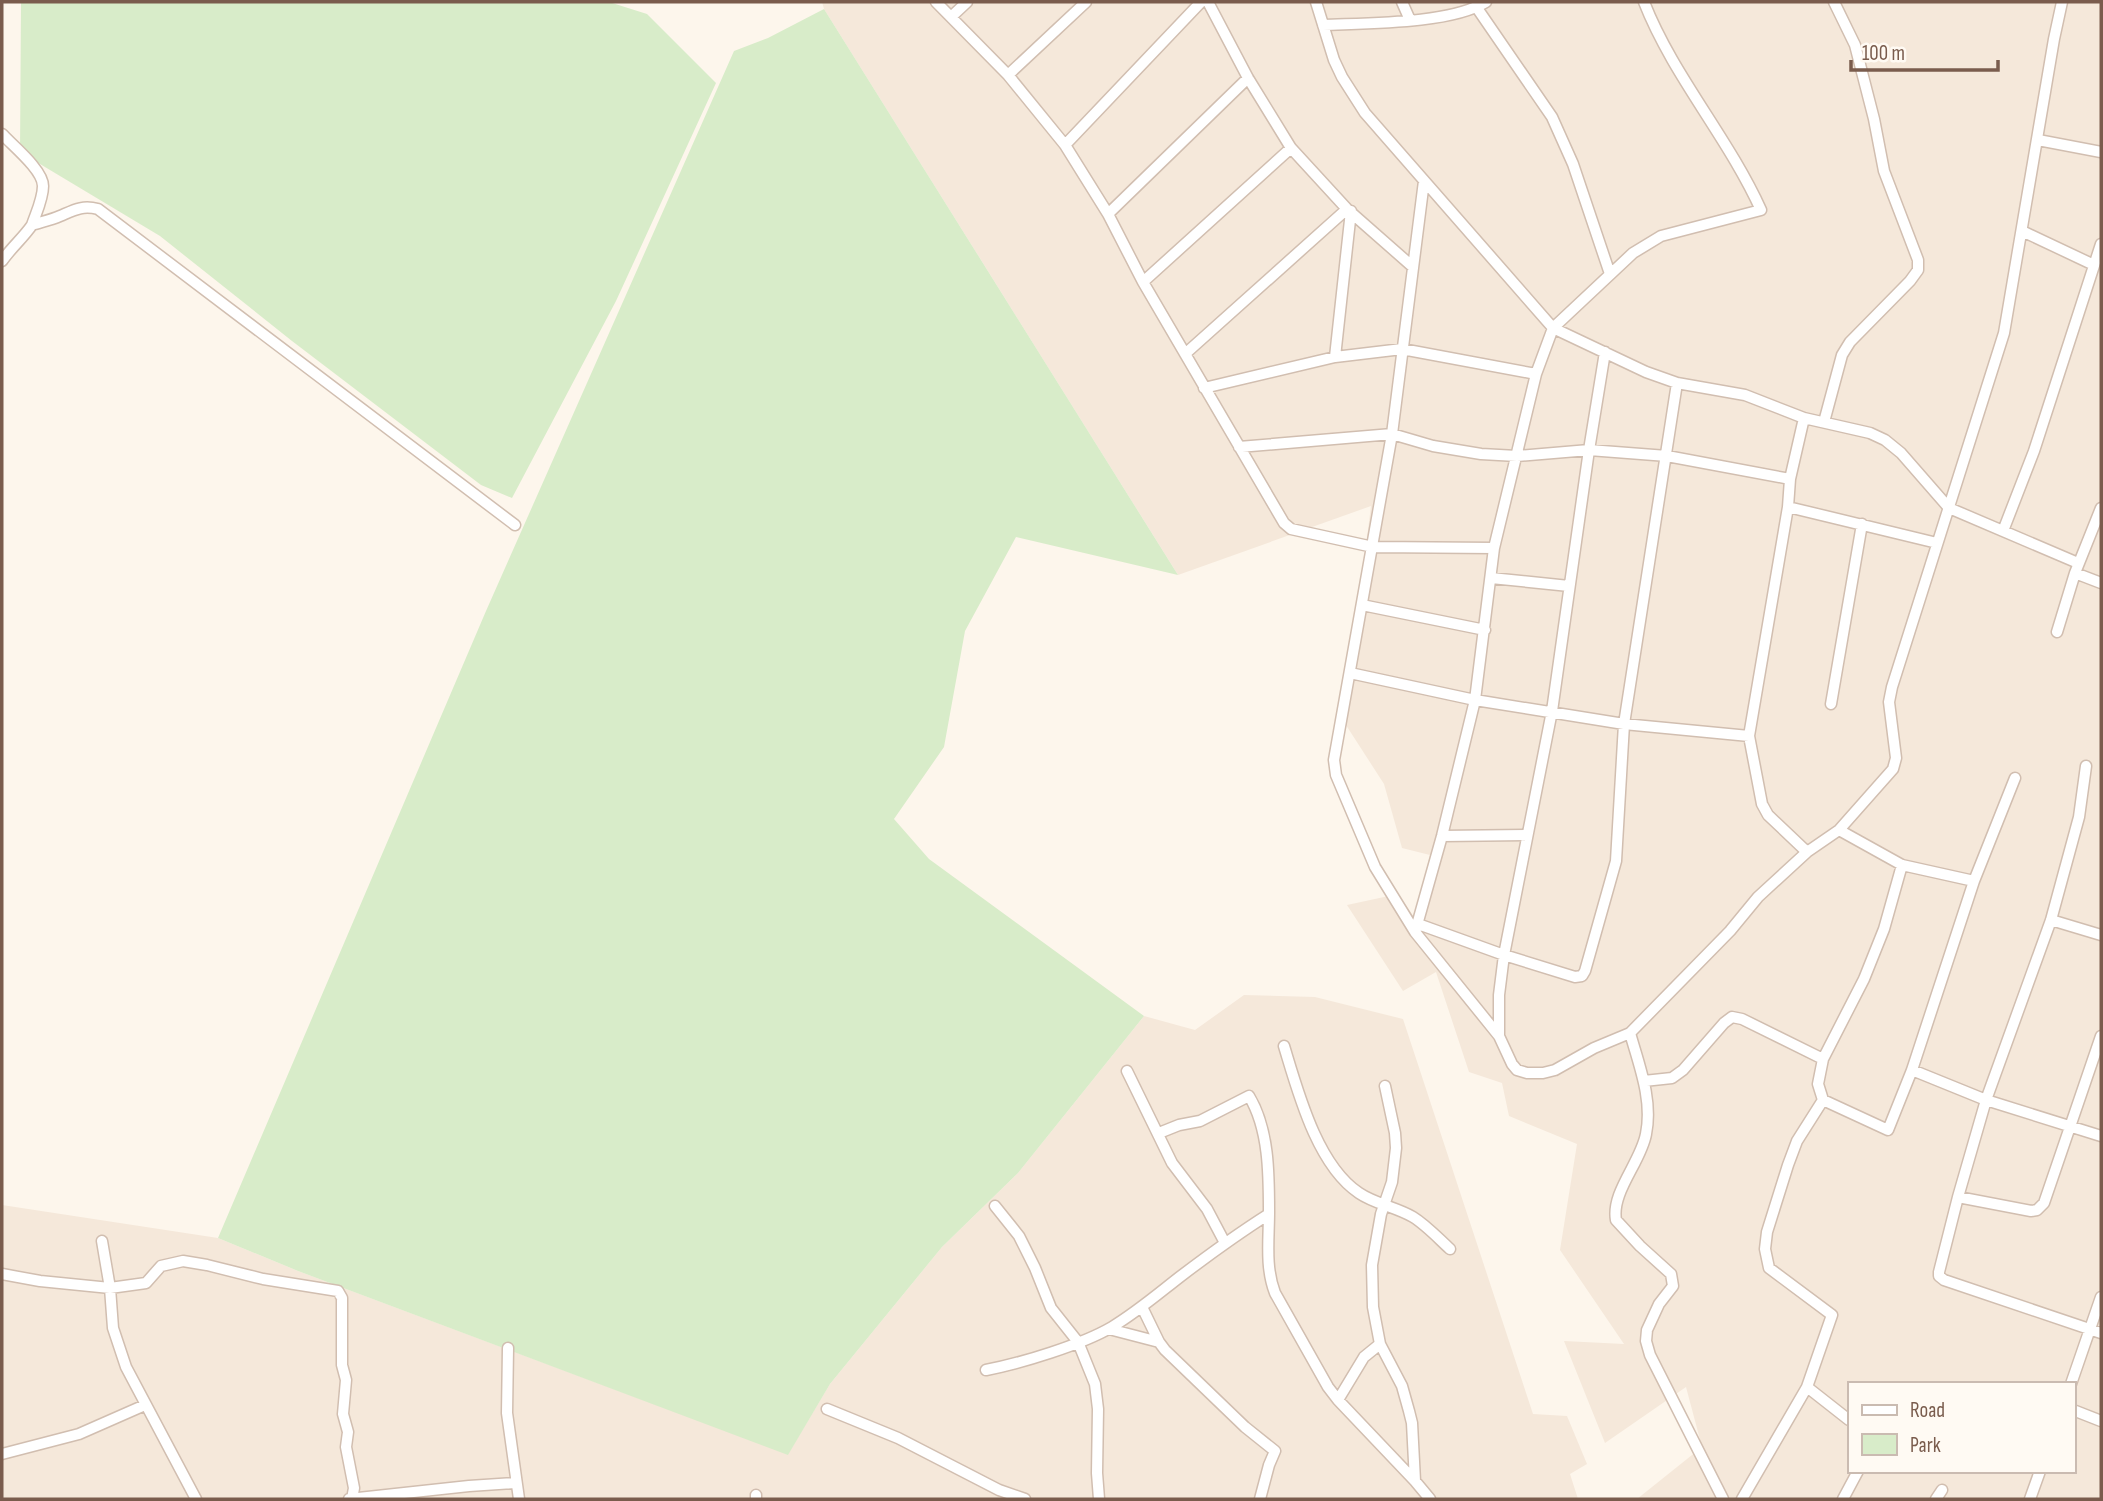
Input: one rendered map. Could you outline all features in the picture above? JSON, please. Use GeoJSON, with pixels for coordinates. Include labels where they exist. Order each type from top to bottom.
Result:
{"type":"FeatureCollection","features":[{"type":"Feature","properties":{"kind":"street"},"geometry":{"type":"LineString","coordinates":[[936,2],[1008,75],[1065,145],[1108,214],[1143,282],[1204,388],[1288,527],[1373,547],[1494,548]]}},
{"type":"Feature","properties":{"kind":"street"},"geometry":{"type":"LineString","coordinates":[[951,18],[967,2]]}},
{"type":"Feature","properties":{"kind":"street"},"geometry":{"type":"LineString","coordinates":[[1008,75],[1086,2]]}},
{"type":"Feature","properties":{"kind":"street"},"geometry":{"type":"LineString","coordinates":[[1065,145],[1201,2]]}},
{"type":"Feature","properties":{"kind":"street"},"geometry":{"type":"LineString","coordinates":[[1208,2],[1248,78],[1291,148],[1349,210],[1413,267]]}},
{"type":"Feature","properties":{"kind":"street"},"geometry":{"type":"LineString","coordinates":[[1315,2],[1334,60],[1365,113],[1553,328],[1647,372],[1677,383],[1745,395],[1804,418],[1870,433],[1885,440],[1901,453],[1949,508],[2003,531],[2101,583]]}},
{"type":"Feature","properties":{"kind":"street"},"geometry":{"type":"LineString","coordinates":[[1402,2],[1410,20]]}},
{"type":"Feature","properties":{"kind":"street"},"geometry":{"type":"LineString","coordinates":[[1323,25],[1410,20],[1465,11],[1486,2]]}},
{"type":"Feature","properties":{"kind":"street"},"geometry":{"type":"LineString","coordinates":[[1417,928],[1475,700],[1494,548],[1536,374],[1553,328],[1633,253],[1661,236],[1761,210],[1654,29],[1644,2]]}},
{"type":"Feature","properties":{"kind":"street"},"geometry":{"type":"LineString","coordinates":[[1824,422],[1842,355],[1850,342],[1918,270],[1918,260],[1884,171],[1855,45],[1833,2]]}},
{"type":"Feature","properties":{"kind":"street"},"geometry":{"type":"LineString","coordinates":[[1424,181],[1392,435],[1334,760],[1336,775],[1375,867],[1417,928],[1499,1035],[1512,1064],[1517,1070],[1542,1073],[1555,1070],[1594,1048],[1630,1033],[1730,931],[1758,898],[1807,852],[1839,831],[1893,769],[1896,758],[1889,702],[1892,687],[2004,333],[2062,2]]}},
{"type":"Feature","properties":{"kind":"street"},"geometry":{"type":"LineString","coordinates":[[1476,8],[1552,117],[1573,164],[1610,274]]}},
{"type":"Feature","properties":{"kind":"street"},"geometry":{"type":"LineString","coordinates":[[1108,214],[1248,78]]}},
{"type":"Feature","properties":{"kind":"street"},"geometry":{"type":"LineString","coordinates":[[2,134],[35,169],[43,183],[32,225],[2,261]]}},
{"type":"Feature","properties":{"kind":"street"},"geometry":{"type":"LineString","coordinates":[[2038,140],[2101,152]]}},
{"type":"Feature","properties":{"kind":"street"},"geometry":{"type":"LineString","coordinates":[[1143,282],[1291,148]]}},
{"type":"Feature","properties":{"kind":"street"},"geometry":{"type":"LineString","coordinates":[[32,225],[76,208],[98,209],[515,525]]}},
{"type":"Feature","properties":{"kind":"street"},"geometry":{"type":"LineString","coordinates":[[1185,354],[1349,210]]}},
{"type":"Feature","properties":{"kind":"street"},"geometry":{"type":"LineString","coordinates":[[1335,357],[1349,210]]}},
{"type":"Feature","properties":{"kind":"street"},"geometry":{"type":"LineString","coordinates":[[2022,231],[2094,265]]}},
{"type":"Feature","properties":{"kind":"street"},"geometry":{"type":"LineString","coordinates":[[2003,531],[2034,450],[2101,244]]}},
{"type":"Feature","properties":{"kind":"street"},"geometry":{"type":"LineString","coordinates":[[1204,388],[1335,357],[1402,349],[1536,374]]}},
{"type":"Feature","properties":{"kind":"street"},"geometry":{"type":"LineString","coordinates":[[1499,1035],[1499,995],[1504,955],[1552,711],[1588,450],[1605,352]]}},
{"type":"Feature","properties":{"kind":"street"},"geometry":{"type":"LineString","coordinates":[[1417,928],[1575,977],[1582,976],[1585,971],[1616,861],[1625,724],[1677,383]]}},
{"type":"Feature","properties":{"kind":"street"},"geometry":{"type":"LineString","coordinates":[[1804,418],[1790,479],[1788,507],[1749,736],[1762,804],[1768,815],[1807,852]]}},
{"type":"Feature","properties":{"kind":"street"},"geometry":{"type":"LineString","coordinates":[[1239,447],[1392,435],[1433,446],[1481,454],[1517,456],[1588,450],[1667,456],[1790,479]]}},
{"type":"Feature","properties":{"kind":"street"},"geometry":{"type":"LineString","coordinates":[[1788,507],[1937,543]]}},
{"type":"Feature","properties":{"kind":"street"},"geometry":{"type":"LineString","coordinates":[[2057,632],[2076,568],[2101,508]]}},
{"type":"Feature","properties":{"kind":"street"},"geometry":{"type":"LineString","coordinates":[[1831,704],[1862,524]]}},
{"type":"Feature","properties":{"kind":"street"},"geometry":{"type":"LineString","coordinates":[[1491,578],[1569,586]]}},
{"type":"Feature","properties":{"kind":"street"},"geometry":{"type":"LineString","coordinates":[[1363,605],[1485,630]]}},
{"type":"Feature","properties":{"kind":"street"},"geometry":{"type":"LineString","coordinates":[[1350,673],[1475,700],[1625,724],[1749,736]]}},
{"type":"Feature","properties":{"kind":"street"},"geometry":{"type":"LineString","coordinates":[[2086,766],[2078,817],[2051,920],[1986,1100],[1939,1272],[1941,1278],[2101,1333]]}},
{"type":"Feature","properties":{"kind":"street"},"geometry":{"type":"LineString","coordinates":[[1902,865],[1884,929],[1864,979],[1823,1059],[1818,1084],[1823,1100],[1888,1130],[1912,1070],[1973,881],[2015,778]]}},
{"type":"Feature","properties":{"kind":"street"},"geometry":{"type":"LineString","coordinates":[[1839,831],[1902,865],[1973,881]]}},
{"type":"Feature","properties":{"kind":"street"},"geometry":{"type":"LineString","coordinates":[[1442,836],[1527,835]]}},
{"type":"Feature","properties":{"kind":"street"},"geometry":{"type":"LineString","coordinates":[[2051,920],[2101,935]]}},
{"type":"Feature","properties":{"kind":"street"},"geometry":{"type":"LineString","coordinates":[[1644,1081],[1672,1078],[1683,1070],[1732,1017],[1742,1019],[1823,1059]]}},
{"type":"Feature","properties":{"kind":"street"},"geometry":{"type":"LineString","coordinates":[[1630,1033],[1644,1081],[1647,1133],[1616,1205],[1616,1220],[1671,1273],[1673,1286],[1659,1304],[1647,1330],[1646,1341],[1660,1376],[1723,1499]]}},
{"type":"Feature","properties":{"kind":"street"},"geometry":{"type":"LineString","coordinates":[[1958,1197],[2031,1211],[2037,1210],[2044,1203],[2101,1036]]}},
{"type":"Feature","properties":{"kind":"street"},"geometry":{"type":"LineString","coordinates":[[1284,1046],[1319,1142],[1340,1176],[1356,1191],[1413,1217],[1450,1249]]}},
{"type":"Feature","properties":{"kind":"street"},"geometry":{"type":"LineString","coordinates":[[1912,1070],[1986,1100],[2101,1136]]}},
{"type":"Feature","properties":{"kind":"street"},"geometry":{"type":"LineString","coordinates":[[1127,1071],[1181,1176],[1206,1209],[1225,1243]]}},
{"type":"Feature","properties":{"kind":"street"},"geometry":{"type":"LineString","coordinates":[[1385,1086],[1396,1148],[1392,1182],[1374,1252],[1373,1307],[1380,1344],[1402,1386],[1409,1411],[1415,1481]]}},
{"type":"Feature","properties":{"kind":"street"},"geometry":{"type":"LineString","coordinates":[[1159,1133],[1200,1121],[1248,1096],[1254,1104],[1265,1138],[1270,1282],[1328,1387],[1430,1499]]}},
{"type":"Feature","properties":{"kind":"street"},"geometry":{"type":"LineString","coordinates":[[1742,1499],[1807,1387],[1832,1315],[1769,1268],[1765,1249],[1767,1233],[1797,1141],[1823,1100]]}},
{"type":"Feature","properties":{"kind":"street"},"geometry":{"type":"LineString","coordinates":[[995,1206],[1019,1236],[1055,1315],[1078,1342],[1095,1384],[1098,1399],[1099,1499]]}},
{"type":"Feature","properties":{"kind":"street"},"geometry":{"type":"LineString","coordinates":[[986,1370],[1010,1366],[1109,1329],[1225,1243],[1269,1214]]}},
{"type":"Feature","properties":{"kind":"street"},"geometry":{"type":"LineString","coordinates":[[102,1241],[113,1328],[126,1367],[196,1499]]}},
{"type":"Feature","properties":{"kind":"street"},"geometry":{"type":"LineString","coordinates":[[2,1274],[110,1288],[146,1283],[161,1266],[183,1261],[263,1279],[338,1291],[342,1298],[342,1365],[346,1380],[343,1414],[348,1432],[346,1447],[354,1488],[352,1499]]}},
{"type":"Feature","properties":{"kind":"street"},"geometry":{"type":"LineString","coordinates":[[2072,1382],[2101,1297]]}},
{"type":"Feature","properties":{"kind":"street"},"geometry":{"type":"LineString","coordinates":[[1142,1307],[1165,1350],[1245,1427],[1275,1451],[1260,1499]]}},
{"type":"Feature","properties":{"kind":"street"},"geometry":{"type":"LineString","coordinates":[[1109,1329],[1159,1342]]}},
{"type":"Feature","properties":{"kind":"street"},"geometry":{"type":"LineString","coordinates":[[1338,1400],[1364,1357],[1380,1344]]}},
{"type":"Feature","properties":{"kind":"street"},"geometry":{"type":"LineString","coordinates":[[508,1348],[507,1413],[519,1499]]}},
{"type":"Feature","properties":{"kind":"street"},"geometry":{"type":"LineString","coordinates":[[1807,1387],[1848,1419]]}},
{"type":"Feature","properties":{"kind":"street"},"geometry":{"type":"LineString","coordinates":[[2,1454],[79,1434],[145,1405]]}},
{"type":"Feature","properties":{"kind":"street"},"geometry":{"type":"LineString","coordinates":[[827,1409],[898,1438],[999,1490],[1025,1499]]}},
{"type":"Feature","properties":{"kind":"street"},"geometry":{"type":"LineString","coordinates":[[2075,1411],[2101,1421]]}},
{"type":"Feature","properties":{"kind":"street"},"geometry":{"type":"LineString","coordinates":[[1843,1499],[1857,1473]]}},
{"type":"Feature","properties":{"kind":"street"},"geometry":{"type":"LineString","coordinates":[[2030,1499],[2039,1473]]}},
{"type":"Feature","properties":{"kind":"street"},"geometry":{"type":"LineString","coordinates":[[346,1499],[515,1483]]}},
{"type":"Feature","properties":{"kind":"shaded area"},"geometry":{"type":"Polygon","coordinates":[[[822,2],[2101,2],[2101,1499],[1637,1499],[1702,1447],[1686,1387],[1605,1443],[1564,1341],[1624,1344],[1560,1250],[1577,1144],[1509,1116],[1502,1083],[1469,1072],[1436,972],[1403,991],[1347,905],[1398,894],[1414,917],[1430,855],[1402,848],[1384,784],[1344,722],[1371,506],[1178,575],[822,2]]]}},
{"type":"Feature","properties":{"kind":"shaded area"},"geometry":{"type":"Polygon","coordinates":[[[1244,995],[1315,997],[1403,1019],[1533,1414],[1567,1416],[1587,1464],[1570,1474],[1578,1499],[2,1499],[2,1205],[218,1238],[298,1271],[788,1454],[830,1384],[942,1247],[1018,1173],[1144,1016],[1195,1030],[1244,995]]]}},
{"type":"Feature","properties":{"kind":"green space"},"geometry":{"type":"Polygon","coordinates":[[[21,2],[609,2],[647,14],[716,83],[616,301],[512,498],[481,485],[160,236],[20,152],[21,2]]]}},
{"type":"Feature","properties":{"kind":"green space"},"geometry":{"type":"Polygon","coordinates":[[[824,9],[1178,575],[1016,537],[965,631],[944,747],[894,819],[929,859],[1144,1016],[1018,1173],[942,1247],[830,1384],[788,1455],[298,1271],[218,1238],[486,611],[734,51],[768,38],[824,9]]]}}]}
